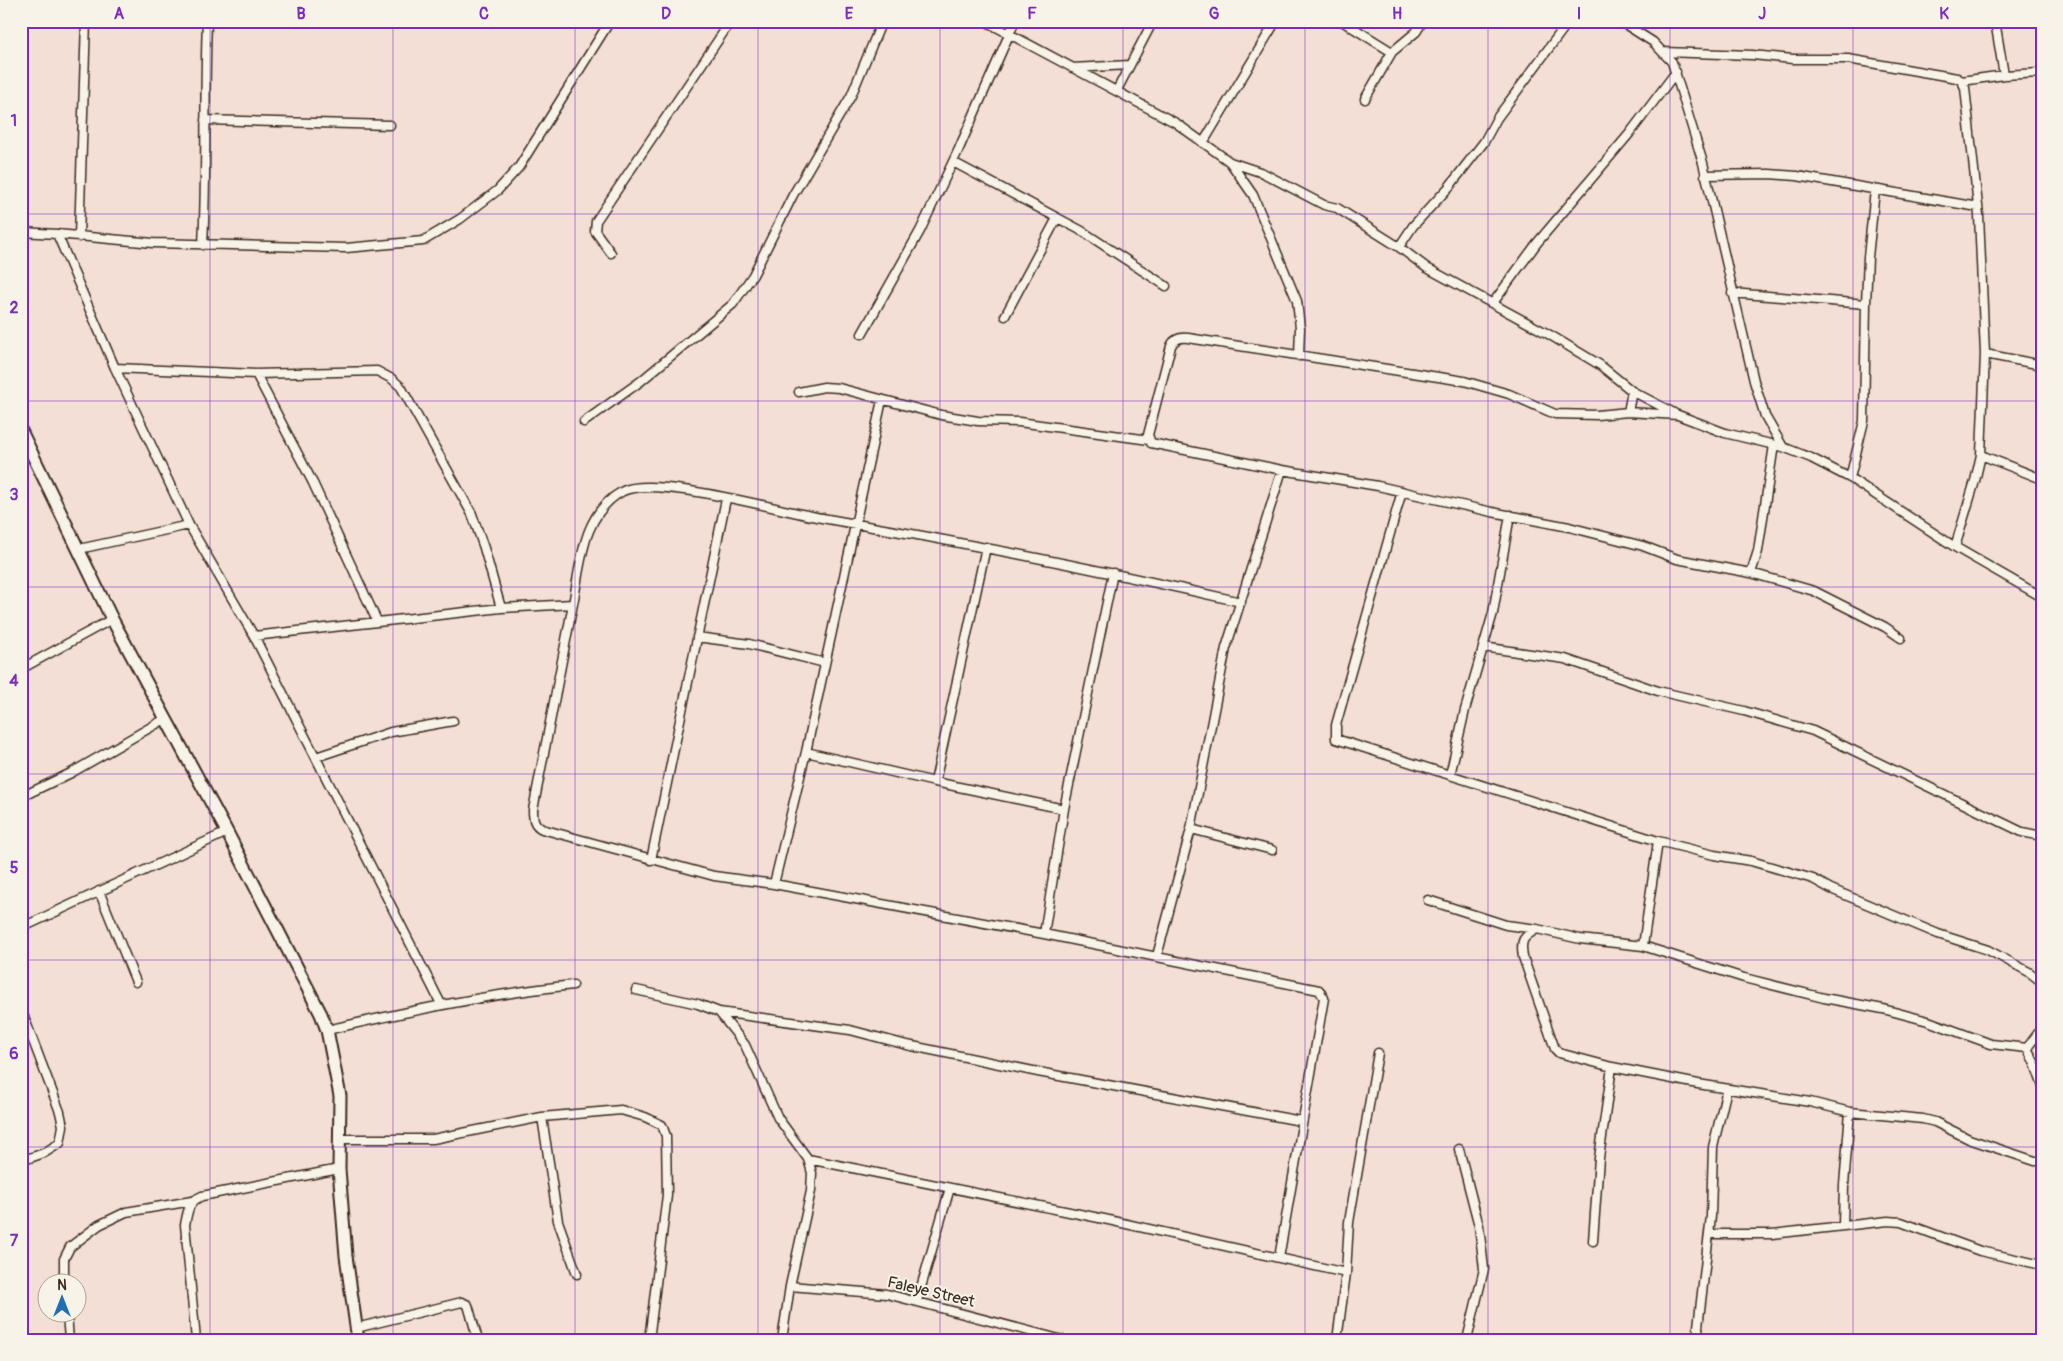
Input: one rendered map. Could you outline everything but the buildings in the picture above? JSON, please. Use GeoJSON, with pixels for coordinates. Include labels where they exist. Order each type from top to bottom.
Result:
{"type":"FeatureCollection","features":[{"type":"Feature","properties":{"kind":"street"},"geometry":{"type":"LineString","coordinates":[[79,237],[86,21]]}},
{"type":"Feature","properties":{"kind":"street"},"geometry":{"type":"LineString","coordinates":[[203,245],[206,188],[207,21]]}},
{"type":"Feature","properties":{"kind":"street"},"geometry":{"type":"LineString","coordinates":[[21,232],[153,244],[346,248],[423,242],[460,219],[498,190],[519,167],[608,24],[598,21]]}},
{"type":"Feature","properties":{"kind":"street"},"geometry":{"type":"LineString","coordinates":[[611,252],[595,232],[596,221],[731,21]]}},
{"type":"Feature","properties":{"kind":"street"},"geometry":{"type":"LineString","coordinates":[[584,422],[642,381],[734,304],[753,276],[793,195],[851,96],[882,21]]}},
{"type":"Feature","properties":{"kind":"street"},"geometry":{"type":"LineString","coordinates":[[985,21],[1176,123],[1230,162],[1263,173],[1324,205],[1337,208],[1399,247],[1427,268],[1493,303],[1600,365],[1632,391],[1678,415],[1725,433],[1774,445],[1811,458],[1850,478],[1955,548],[2042,597]]}},
{"type":"Feature","properties":{"kind":"street"},"geometry":{"type":"LineString","coordinates":[[862,334],[920,231],[953,162],[1015,21]]}},
{"type":"Feature","properties":{"kind":"street"},"geometry":{"type":"LineString","coordinates":[[1116,90],[1153,21]]}},
{"type":"Feature","properties":{"kind":"street"},"geometry":{"type":"LineString","coordinates":[[1203,142],[1276,21]]}},
{"type":"Feature","properties":{"kind":"street"},"geometry":{"type":"LineString","coordinates":[[1342,21],[1392,52]]}},
{"type":"Feature","properties":{"kind":"street"},"geometry":{"type":"LineString","coordinates":[[1365,99],[1392,52],[1416,32],[1423,21]]}},
{"type":"Feature","properties":{"kind":"street"},"geometry":{"type":"LineString","coordinates":[[1399,247],[1413,226],[1449,187],[1484,142],[1497,118],[1569,21]]}},
{"type":"Feature","properties":{"kind":"street"},"geometry":{"type":"LineString","coordinates":[[1620,21],[1653,42],[1672,62],[1676,72],[1705,175],[1756,389],[1765,416],[1783,448]]}},
{"type":"Feature","properties":{"kind":"street"},"geometry":{"type":"LineString","coordinates":[[1995,21],[2004,75]]}},
{"type":"Feature","properties":{"kind":"street"},"geometry":{"type":"LineString","coordinates":[[1663,52],[1752,55],[1793,59],[1848,59],[1962,80],[2042,73]]}},
{"type":"Feature","properties":{"kind":"street"},"geometry":{"type":"LineString","coordinates":[[1071,68],[1130,65]]}},
{"type":"Feature","properties":{"kind":"street"},"geometry":{"type":"LineString","coordinates":[[1493,303],[1537,242],[1630,133],[1676,72]]}},
{"type":"Feature","properties":{"kind":"street"},"geometry":{"type":"LineString","coordinates":[[1955,548],[1981,455],[1985,354],[1978,207],[1965,88],[1962,80]]}},
{"type":"Feature","properties":{"kind":"street"},"geometry":{"type":"LineString","coordinates":[[206,120],[390,125]]}},
{"type":"Feature","properties":{"kind":"street"},"geometry":{"type":"LineString","coordinates":[[953,162],[1119,254],[1166,286]]}},
{"type":"Feature","properties":{"kind":"street"},"geometry":{"type":"LineString","coordinates":[[1230,162],[1253,195],[1296,301],[1300,328],[1299,356]]}},
{"type":"Feature","properties":{"kind":"street"},"geometry":{"type":"LineString","coordinates":[[1705,175],[1769,174],[1798,176],[1978,207]]}},
{"type":"Feature","properties":{"kind":"street"},"geometry":{"type":"LineString","coordinates":[[1850,478],[1864,421],[1868,257],[1875,190]]}},
{"type":"Feature","properties":{"kind":"street"},"geometry":{"type":"LineString","coordinates":[[1005,316],[1057,218]]}},
{"type":"Feature","properties":{"kind":"street"},"geometry":{"type":"LineString","coordinates":[[57,234],[115,368],[189,525],[254,636],[441,1004]]}},
{"type":"Feature","properties":{"kind":"street"},"geometry":{"type":"LineString","coordinates":[[1732,293],[1866,304]]}},
{"type":"Feature","properties":{"kind":"street"},"geometry":{"type":"LineString","coordinates":[[1149,440],[1148,435],[1173,342],[1181,337],[1464,382],[1509,394],[1555,414],[1597,415],[1628,412],[1678,415]]}},
{"type":"Feature","properties":{"kind":"street"},"geometry":{"type":"LineString","coordinates":[[1985,354],[2042,365]]}},
{"type":"Feature","properties":{"kind":"street"},"geometry":{"type":"LineString","coordinates":[[115,368],[256,374],[370,371],[380,372],[392,379],[401,387],[472,514],[501,608]]}},
{"type":"Feature","properties":{"kind":"street"},"geometry":{"type":"LineString","coordinates":[[256,374],[313,483],[377,621]]}},
{"type":"Feature","properties":{"kind":"street"},"geometry":{"type":"LineString","coordinates":[[799,392],[824,387],[839,388],[941,415],[978,421],[1020,422],[1149,440],[1151,443],[1282,470],[1402,491],[1569,527],[1643,546],[1677,559],[1751,573],[1814,590],[1885,627],[1902,638]]}},
{"type":"Feature","properties":{"kind":"street"},"geometry":{"type":"LineString","coordinates":[[1628,412],[1632,391]]}},
{"type":"Feature","properties":{"kind":"street"},"geometry":{"type":"LineString","coordinates":[[774,884],[806,752],[882,400]]}},
{"type":"Feature","properties":{"kind":"street"},"geometry":{"type":"LineString","coordinates":[[21,431],[80,549],[112,620],[227,832],[296,964],[327,1030],[340,1096],[339,1169],[346,1256],[357,1334],[462,1302],[468,1306],[478,1340]]}},
{"type":"Feature","properties":{"kind":"street"},"geometry":{"type":"LineString","coordinates":[[1751,573],[1758,552],[1774,445]]}},
{"type":"Feature","properties":{"kind":"street"},"geometry":{"type":"LineString","coordinates":[[1981,455],[2042,479]]}},
{"type":"Feature","properties":{"kind":"street"},"geometry":{"type":"LineString","coordinates":[[1157,956],[1191,830],[1226,648],[1282,470]]}},
{"type":"Feature","properties":{"kind":"street"},"geometry":{"type":"LineString","coordinates":[[1241,602],[986,547],[855,522],[823,518],[672,487],[638,486],[624,490],[603,504],[592,522],[586,537],[535,796],[533,820],[537,827],[542,829],[714,876],[774,884],[1044,934],[1319,990],[1324,998],[1301,1121],[1291,1194],[1279,1258]]}},
{"type":"Feature","properties":{"kind":"street"},"geometry":{"type":"LineString","coordinates":[[1402,491],[1336,724],[1336,739],[1658,840],[1714,855],[1751,861],[1814,880],[1938,934],[1988,950],[2042,982]]}},
{"type":"Feature","properties":{"kind":"street"},"geometry":{"type":"LineString","coordinates":[[651,860],[726,499]]}},
{"type":"Feature","properties":{"kind":"street"},"geometry":{"type":"LineString","coordinates":[[1450,775],[1465,710],[1493,613],[1510,515]]}},
{"type":"Feature","properties":{"kind":"street"},"geometry":{"type":"LineString","coordinates":[[80,549],[189,525]]}},
{"type":"Feature","properties":{"kind":"street"},"geometry":{"type":"LineString","coordinates":[[935,782],[986,547]]}},
{"type":"Feature","properties":{"kind":"street"},"geometry":{"type":"LineString","coordinates":[[1044,934],[1064,809],[1113,573]]}},
{"type":"Feature","properties":{"kind":"street"},"geometry":{"type":"LineString","coordinates":[[254,636],[501,608],[573,604]]}},
{"type":"Feature","properties":{"kind":"street"},"geometry":{"type":"LineString","coordinates":[[21,669],[112,620]]}},
{"type":"Feature","properties":{"kind":"street"},"geometry":{"type":"LineString","coordinates":[[697,637],[749,644],[825,663]]}},
{"type":"Feature","properties":{"kind":"street"},"geometry":{"type":"LineString","coordinates":[[1483,647],[1565,659],[1658,691],[1744,711],[1813,731],[2022,832],[2042,836]]}},
{"type":"Feature","properties":{"kind":"street"},"geometry":{"type":"LineString","coordinates":[[21,798],[71,773],[165,720]]}},
{"type":"Feature","properties":{"kind":"street"},"geometry":{"type":"LineString","coordinates":[[316,757],[390,732],[453,721]]}},
{"type":"Feature","properties":{"kind":"street"},"geometry":{"type":"LineString","coordinates":[[806,752],[1064,809]]}},
{"type":"Feature","properties":{"kind":"street"},"geometry":{"type":"LineString","coordinates":[[1191,830],[1272,850]]}},
{"type":"Feature","properties":{"kind":"street"},"geometry":{"type":"LineString","coordinates":[[21,928],[227,832]]}},
{"type":"Feature","properties":{"kind":"street"},"geometry":{"type":"LineString","coordinates":[[1643,946],[1658,840]]}},
{"type":"Feature","properties":{"kind":"street"},"geometry":{"type":"LineString","coordinates":[[99,891],[136,982]]}},
{"type":"Feature","properties":{"kind":"street"},"geometry":{"type":"LineString","coordinates":[[1428,900],[1506,925],[1537,929],[1580,939],[1643,946],[1744,978],[1824,998],[1883,1009],[1919,1019],[1991,1044],[2027,1048]]}},
{"type":"Feature","properties":{"kind":"street"},"geometry":{"type":"LineString","coordinates":[[1537,929],[1525,936],[1522,950],[1555,1050],[1559,1053],[1612,1067],[1727,1090],[1752,1092],[1810,1102],[1850,1112],[1914,1117],[1935,1122],[1969,1139],[2042,1162]]}},
{"type":"Feature","properties":{"kind":"street"},"geometry":{"type":"LineString","coordinates":[[327,1030],[441,1004],[521,990],[573,985]]}},
{"type":"Feature","properties":{"kind":"street"},"geometry":{"type":"LineString","coordinates":[[636,990],[698,1004],[719,1012],[850,1030],[907,1045],[1038,1072],[1301,1121]]}},
{"type":"Feature","properties":{"kind":"street"},"geometry":{"type":"LineString","coordinates":[[21,1161],[44,1153],[60,1143],[63,1126],[58,1105],[22,1011]]}},
{"type":"Feature","properties":{"kind":"street"},"geometry":{"type":"LineString","coordinates":[[719,1012],[745,1045],[778,1118],[808,1159],[812,1173],[811,1191],[790,1286],[782,1340]]}},
{"type":"Feature","properties":{"kind":"street"},"geometry":{"type":"LineString","coordinates":[[2027,1048],[2042,1028]]}},
{"type":"Feature","properties":{"kind":"street"},"geometry":{"type":"LineString","coordinates":[[2027,1048],[2042,1084]]}},
{"type":"Feature","properties":{"kind":"street"},"geometry":{"type":"LineString","coordinates":[[1337,1340],[1346,1273],[1348,1222],[1378,1053]]}},
{"type":"Feature","properties":{"kind":"street"},"geometry":{"type":"LineString","coordinates":[[1593,1241],[1599,1158],[1612,1067]]}},
{"type":"Feature","properties":{"kind":"street"},"geometry":{"type":"LineString","coordinates":[[1699,1340],[1698,1326],[1709,1234],[1713,1147],[1727,1090]]}},
{"type":"Feature","properties":{"kind":"street"},"geometry":{"type":"LineString","coordinates":[[340,1140],[434,1138],[542,1117],[621,1110],[645,1116],[662,1125],[666,1136],[667,1195],[649,1340]]}},
{"type":"Feature","properties":{"kind":"street"},"geometry":{"type":"LineString","coordinates":[[1843,1226],[1844,1185],[1850,1112]]}},
{"type":"Feature","properties":{"kind":"street"},"geometry":{"type":"LineString","coordinates":[[542,1117],[558,1221],[577,1274]]}},
{"type":"Feature","properties":{"kind":"street"},"geometry":{"type":"LineString","coordinates":[[1459,1149],[1479,1226],[1484,1269],[1467,1340]]}},
{"type":"Feature","properties":{"kind":"street"},"geometry":{"type":"LineString","coordinates":[[808,1159],[1104,1219],[1346,1273]]}},
{"type":"Feature","properties":{"kind":"street"},"geometry":{"type":"LineString","coordinates":[[64,1274],[64,1259],[70,1247],[99,1225],[126,1212],[339,1169]]}},
{"type":"Feature","properties":{"kind":"street"},"geometry":{"type":"LineString","coordinates":[[917,1301],[950,1188]]}},
{"type":"Feature","properties":{"kind":"street"},"geometry":{"type":"LineString","coordinates":[[192,1200],[185,1225],[196,1340]]}},
{"type":"Feature","properties":{"kind":"street"},"geometry":{"type":"LineString","coordinates":[[1709,1234],[1772,1234],[1888,1220],[1901,1222],[1980,1251],[2042,1264]]}},
{"type":"Feature","properties":{"kind":"street","name":"Faleye Street"},"geometry":{"type":"LineString","coordinates":[[790,1286],[887,1294],[1063,1340]]}},
{"type":"Feature","properties":{"kind":"street"},"geometry":{"type":"LineString","coordinates":[[68,1324],[69,1340]]}}]}
